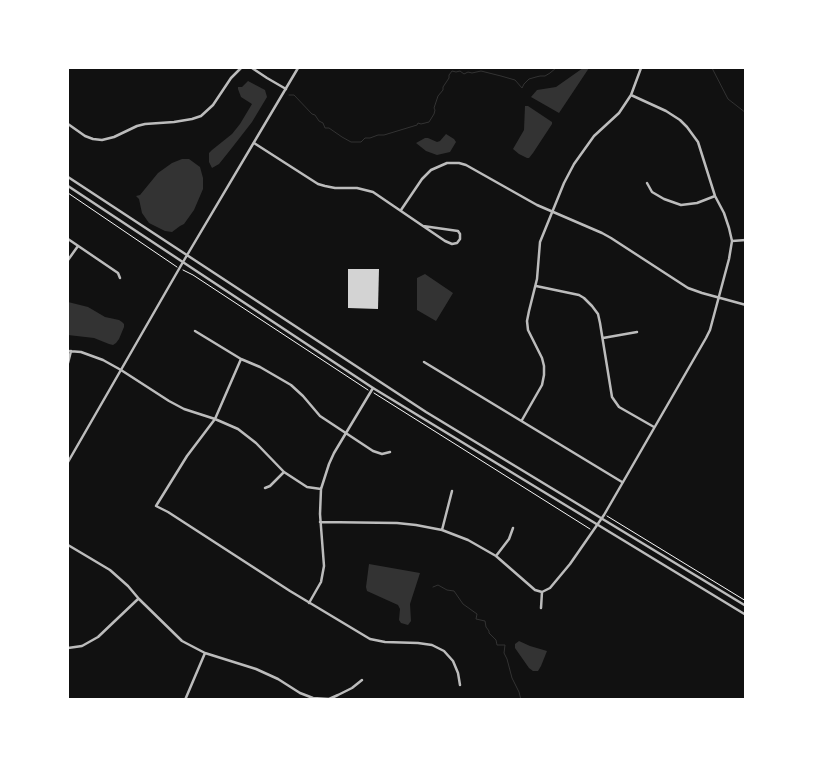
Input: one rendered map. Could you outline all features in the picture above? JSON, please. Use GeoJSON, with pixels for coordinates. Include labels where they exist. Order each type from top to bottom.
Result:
{"type":"FeatureCollection","features":[{"type":"Feature","properties":{"kind":"street"},"geometry":{"type":"LineString","coordinates":[[68,124],[85,136],[102,140],[145,124],[192,119],[201,116],[213,105],[230,78],[241,68]]}},
{"type":"Feature","properties":{"kind":"street"},"geometry":{"type":"LineString","coordinates":[[252,68],[286,89]]}},
{"type":"Feature","properties":{"kind":"street"},"geometry":{"type":"LineString","coordinates":[[68,462],[183,262],[298,68]]}},
{"type":"Feature","properties":{"kind":"street"},"geometry":{"type":"LineString","coordinates":[[522,420],[542,385],[544,375],[542,358],[528,330],[527,321],[536,286],[540,242],[564,182],[583,150],[594,136],[619,113],[632,95],[640,68]]}},
{"type":"Feature","properties":{"kind":"street"},"geometry":{"type":"LineString","coordinates":[[320,522],[397,523],[442,530],[468,540],[496,556],[534,590],[542,592],[550,588],[570,564],[604,515],[706,338],[719,298],[732,241],[727,220],[715,196],[698,142],[680,120],[666,111],[632,95]]}},
{"type":"Feature","properties":{"kind":"street"},"geometry":{"type":"LineString","coordinates":[[254,142],[318,184],[335,188],[357,188],[373,192],[423,226],[452,244],[457,243],[460,239],[458,231],[423,226]]}},
{"type":"Feature","properties":{"kind":"street"},"geometry":{"type":"LineString","coordinates":[[401,210],[422,179],[431,170],[453,163],[466,165],[536,205],[602,232],[688,288],[746,305]]}},
{"type":"Feature","properties":{"kind":"street"},"geometry":{"type":"LineString","coordinates":[[68,177],[418,406],[746,606]]}},
{"type":"Feature","properties":{"kind":"street"},"geometry":{"type":"LineString","coordinates":[[647,183],[652,192],[681,205],[697,203],[715,196]]}},
{"type":"Feature","properties":{"kind":"street"},"geometry":{"type":"LineString","coordinates":[[68,186],[373,388],[746,615]]}},
{"type":"Feature","properties":{"kind":"street"},"geometry":{"type":"LineString","coordinates":[[68,239],[118,273],[120,278]]}},
{"type":"Feature","properties":{"kind":"street"},"geometry":{"type":"LineString","coordinates":[[732,241],[746,240]]}},
{"type":"Feature","properties":{"kind":"street"},"geometry":{"type":"LineString","coordinates":[[68,260],[78,246]]}},
{"type":"Feature","properties":{"kind":"street"},"geometry":{"type":"LineString","coordinates":[[536,286],[579,295],[598,314],[611,391],[615,401],[624,410],[654,427]]}},
{"type":"Feature","properties":{"kind":"street"},"geometry":{"type":"LineString","coordinates":[[195,331],[241,359],[260,367],[291,385],[320,416],[345,434],[373,451],[382,454],[390,452]]}},
{"type":"Feature","properties":{"kind":"street"},"geometry":{"type":"LineString","coordinates":[[603,338],[637,332]]}},
{"type":"Feature","properties":{"kind":"street"},"geometry":{"type":"LineString","coordinates":[[68,363],[69,351],[81,352],[103,360],[184,409],[215,419],[244,433],[256,442],[284,472],[307,487],[321,489]]}},
{"type":"Feature","properties":{"kind":"street"},"geometry":{"type":"LineString","coordinates":[[241,359],[215,419],[187,456],[156,506],[309,603],[370,639],[385,642],[432,645],[444,651],[453,661],[458,672],[460,685]]}},
{"type":"Feature","properties":{"kind":"street"},"geometry":{"type":"LineString","coordinates":[[424,362],[622,482]]}},
{"type":"Feature","properties":{"kind":"street"},"geometry":{"type":"LineString","coordinates":[[309,603],[323,575],[324,560],[320,522],[321,489],[329,464],[373,388]]}},
{"type":"Feature","properties":{"kind":"street"},"geometry":{"type":"LineString","coordinates":[[265,488],[270,486],[284,472]]}},
{"type":"Feature","properties":{"kind":"street"},"geometry":{"type":"LineString","coordinates":[[442,530],[452,492]]}},
{"type":"Feature","properties":{"kind":"street"},"geometry":{"type":"LineString","coordinates":[[496,556],[509,539],[513,528]]}},
{"type":"Feature","properties":{"kind":"street"},"geometry":{"type":"LineString","coordinates":[[68,545],[110,570],[182,641],[205,652],[256,669],[313,698],[329,699],[346,692],[362,680]]}},
{"type":"Feature","properties":{"kind":"street"},"geometry":{"type":"LineString","coordinates":[[541,608],[542,592]]}},
{"type":"Feature","properties":{"kind":"street"},"geometry":{"type":"LineString","coordinates":[[68,648],[82,646],[98,637],[138,599]]}},
{"type":"Feature","properties":{"kind":"street"},"geometry":{"type":"LineString","coordinates":[[185,700],[205,652]]}},
{"type":"Feature","properties":{"kind":"path"},"geometry":{"type":"LineString","coordinates":[[68,193],[172,264]]}},
{"type":"Feature","properties":{"kind":"path"},"geometry":{"type":"LineString","coordinates":[[604,515],[746,601]]}},
{"type":"Feature","properties":{"kind":"shaded area"},"geometry":{"type":"Polygon","coordinates":[[[583,68],[589,68],[559,113],[531,97],[537,90],[556,87],[583,68]]]}},
{"type":"Feature","properties":{"kind":"shaded area"},"geometry":{"type":"Polygon","coordinates":[[[248,81],[265,90],[267,97],[252,122],[219,164],[212,168],[209,162],[209,153],[232,134],[252,104],[241,97],[238,89],[238,87],[242,87],[248,81]]]}},
{"type":"Feature","properties":{"kind":"shaded area"},"geometry":{"type":"Polygon","coordinates":[[[525,106],[528,106],[552,122],[529,158],[513,149],[524,130],[525,106]]]}},
{"type":"Feature","properties":{"kind":"shaded area"},"geometry":{"type":"Polygon","coordinates":[[[446,134],[456,142],[450,152],[437,155],[426,151],[416,143],[425,138],[437,142],[446,134]]]}},
{"type":"Feature","properties":{"kind":"shaded area"},"geometry":{"type":"Polygon","coordinates":[[[182,159],[189,159],[200,167],[203,189],[194,210],[184,224],[172,232],[165,231],[149,223],[142,213],[139,199],[136,196],[140,195],[158,173],[172,163],[182,159]]]}},
{"type":"Feature","properties":{"kind":"shaded area"},"geometry":{"type":"Polygon","coordinates":[[[425,274],[453,293],[436,321],[417,310],[417,278],[425,274]]]}},
{"type":"Feature","properties":{"kind":"shaded area"},"geometry":{"type":"Polygon","coordinates":[[[68,302],[88,307],[105,317],[122,322],[124,327],[116,343],[113,345],[94,338],[68,335],[68,302]]]}},
{"type":"Feature","properties":{"kind":"shaded area"},"geometry":{"type":"Polygon","coordinates":[[[369,564],[420,573],[410,604],[411,621],[408,625],[401,623],[399,620],[400,609],[398,605],[367,591],[369,564]]]}},
{"type":"Feature","properties":{"kind":"shaded area"},"geometry":{"type":"Polygon","coordinates":[[[519,641],[547,651],[538,671],[533,671],[529,668],[515,648],[515,644],[519,641]]]}},
{"type":"Feature","properties":{"kind":"building"},"geometry":{"type":"Polygon","coordinates":[[[348,269],[379,269],[378,309],[348,308],[348,269]]]}},
{"type":"Feature","properties":{"kind":"waterway"},"geometry":{"type":"LineString","coordinates":[[289,95],[294,95],[323,123],[325,128],[329,128],[351,142],[361,142],[365,138],[384,135],[417,125],[418,123],[429,122],[434,114],[438,96],[452,71],[460,71],[464,74],[481,71],[515,80],[522,88],[529,79],[545,76],[556,68]]}},
{"type":"Feature","properties":{"kind":"waterway"},"geometry":{"type":"LineString","coordinates":[[712,68],[728,99],[746,113]]}},
{"type":"Feature","properties":{"kind":"waterway"},"geometry":{"type":"LineString","coordinates":[[433,587],[438,585],[447,590],[454,591],[463,604],[477,614],[476,619],[485,621],[486,627],[496,640],[497,645],[505,645],[504,653],[521,700]]}}]}
